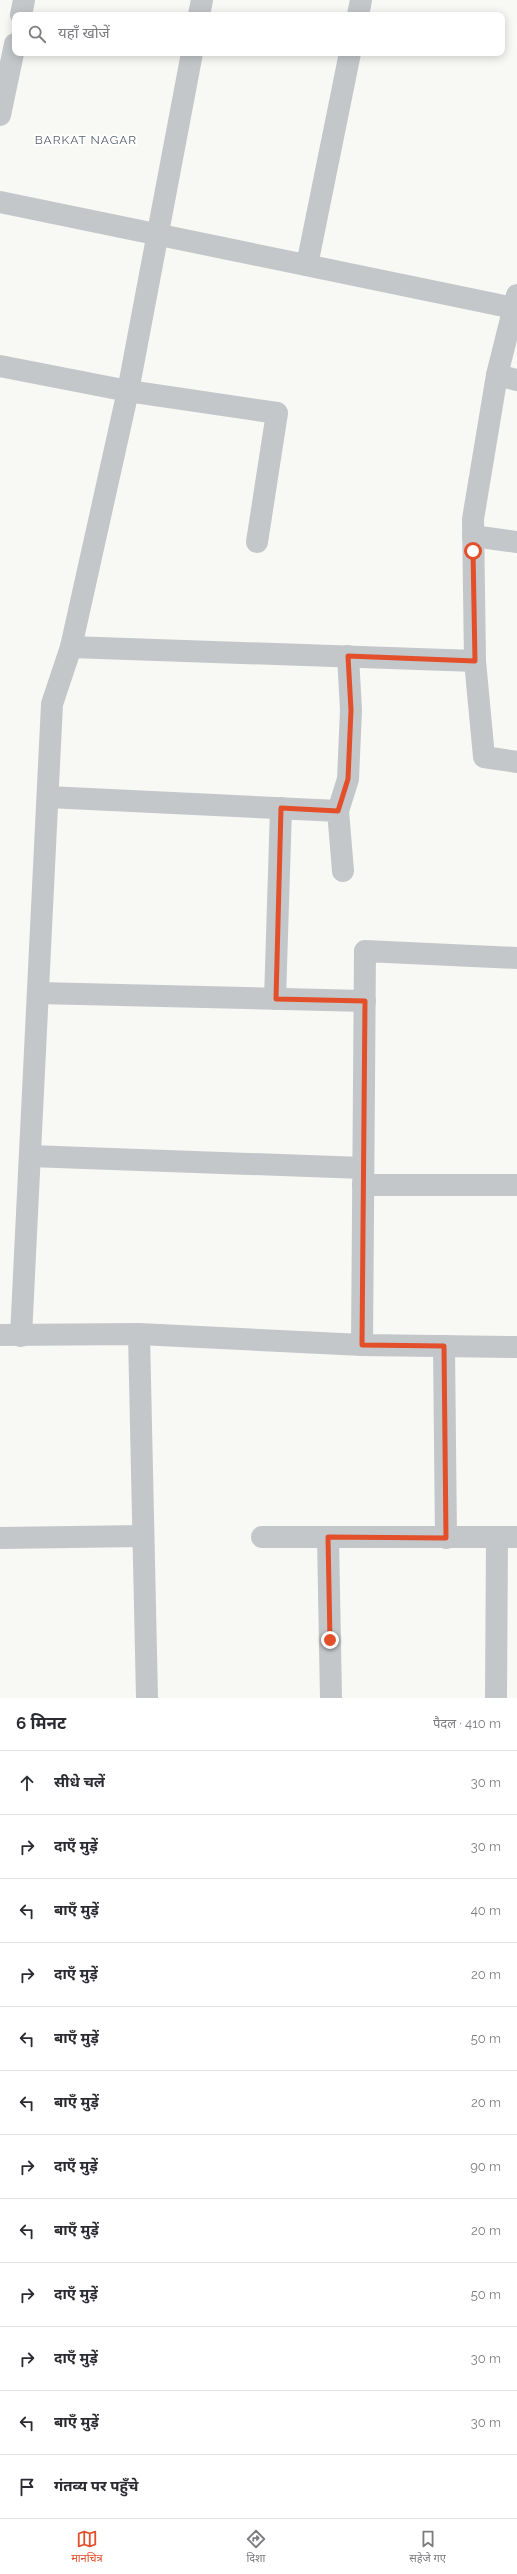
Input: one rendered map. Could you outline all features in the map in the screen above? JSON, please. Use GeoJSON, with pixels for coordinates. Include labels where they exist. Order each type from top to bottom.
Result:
{"type":"FeatureCollection","features":[{"type":"Feature","properties":{"kind":"street"},"geometry":{"type":"LineString","coordinates":[[22,12],[24,0]]}},
{"type":"Feature","properties":{"kind":"street"},"geometry":{"type":"LineString","coordinates":[[200,12],[202,0]]}},
{"type":"Feature","properties":{"kind":"street"},"geometry":{"type":"LineString","coordinates":[[359,12],[361,0]]}},
{"type":"Feature","properties":{"kind":"street"},"geometry":{"type":"LineString","coordinates":[[0,115],[12,56]]}},
{"type":"Feature","properties":{"kind":"street"},"geometry":{"type":"LineString","coordinates":[[191,56],[128,391],[71,647],[52,704],[30,1156],[11,1335],[139,1334],[362,1345],[517,1347]]}},
{"type":"Feature","properties":{"kind":"street"},"geometry":{"type":"LineString","coordinates":[[307,265],[349,56]]}},
{"type":"Feature","properties":{"kind":"street"},"geometry":{"type":"LineString","coordinates":[[0,202],[307,265],[515,302],[507,377],[473,519],[473,536],[475,661],[484,757],[517,762]]}},
{"type":"Feature","properties":{"kind":"street"},"geometry":{"type":"LineString","coordinates":[[0,366],[128,391],[277,414],[257,542]]}},
{"type":"Feature","properties":{"kind":"street"},"geometry":{"type":"LineString","coordinates":[[473,536],[517,542]]}},
{"type":"Feature","properties":{"kind":"street"},"geometry":{"type":"LineString","coordinates":[[71,647],[475,661]]}},
{"type":"Feature","properties":{"kind":"street"},"geometry":{"type":"LineString","coordinates":[[343,871],[338,811],[348,779],[351,710],[348,656]]}},
{"type":"Feature","properties":{"kind":"street"},"geometry":{"type":"LineString","coordinates":[[48,797],[338,811]]}},
{"type":"Feature","properties":{"kind":"street"},"geometry":{"type":"LineString","coordinates":[[276,999],[281,808]]}},
{"type":"Feature","properties":{"kind":"street"},"geometry":{"type":"LineString","coordinates":[[362,1345],[365,951],[517,958]]}},
{"type":"Feature","properties":{"kind":"street"},"geometry":{"type":"LineString","coordinates":[[38,993],[365,1001]]}},
{"type":"Feature","properties":{"kind":"street"},"geometry":{"type":"LineString","coordinates":[[30,1156],[517,1186]]}},
{"type":"Feature","properties":{"kind":"street"},"geometry":{"type":"LineString","coordinates":[[139,1334],[147,1698]]}},
{"type":"Feature","properties":{"kind":"street"},"geometry":{"type":"LineString","coordinates":[[444,1346],[446,1538]]}},
{"type":"Feature","properties":{"kind":"street"},"geometry":{"type":"LineString","coordinates":[[0,1538],[143,1536]]}},
{"type":"Feature","properties":{"kind":"street"},"geometry":{"type":"LineString","coordinates":[[262,1537],[507,1537],[496,1698]]}},
{"type":"Feature","properties":{"kind":"street"},"geometry":{"type":"LineString","coordinates":[[328,1537],[331,1698]]}},
{"type":"Feature","properties":{"kind":"district","name":"BARKAT NAGAR"},"geometry":{"type":"Point","coordinates":[86,140]}},
{"type":"Feature","properties":{"kind":"route"},"geometry":{"type":"LineString","coordinates":[[330,1640],[328,1537],[446,1538],[444,1346],[362,1345],[365,1001],[276,999],[281,808],[338,811],[348,779],[351,710],[348,656],[475,661],[473,551]]}}]}
